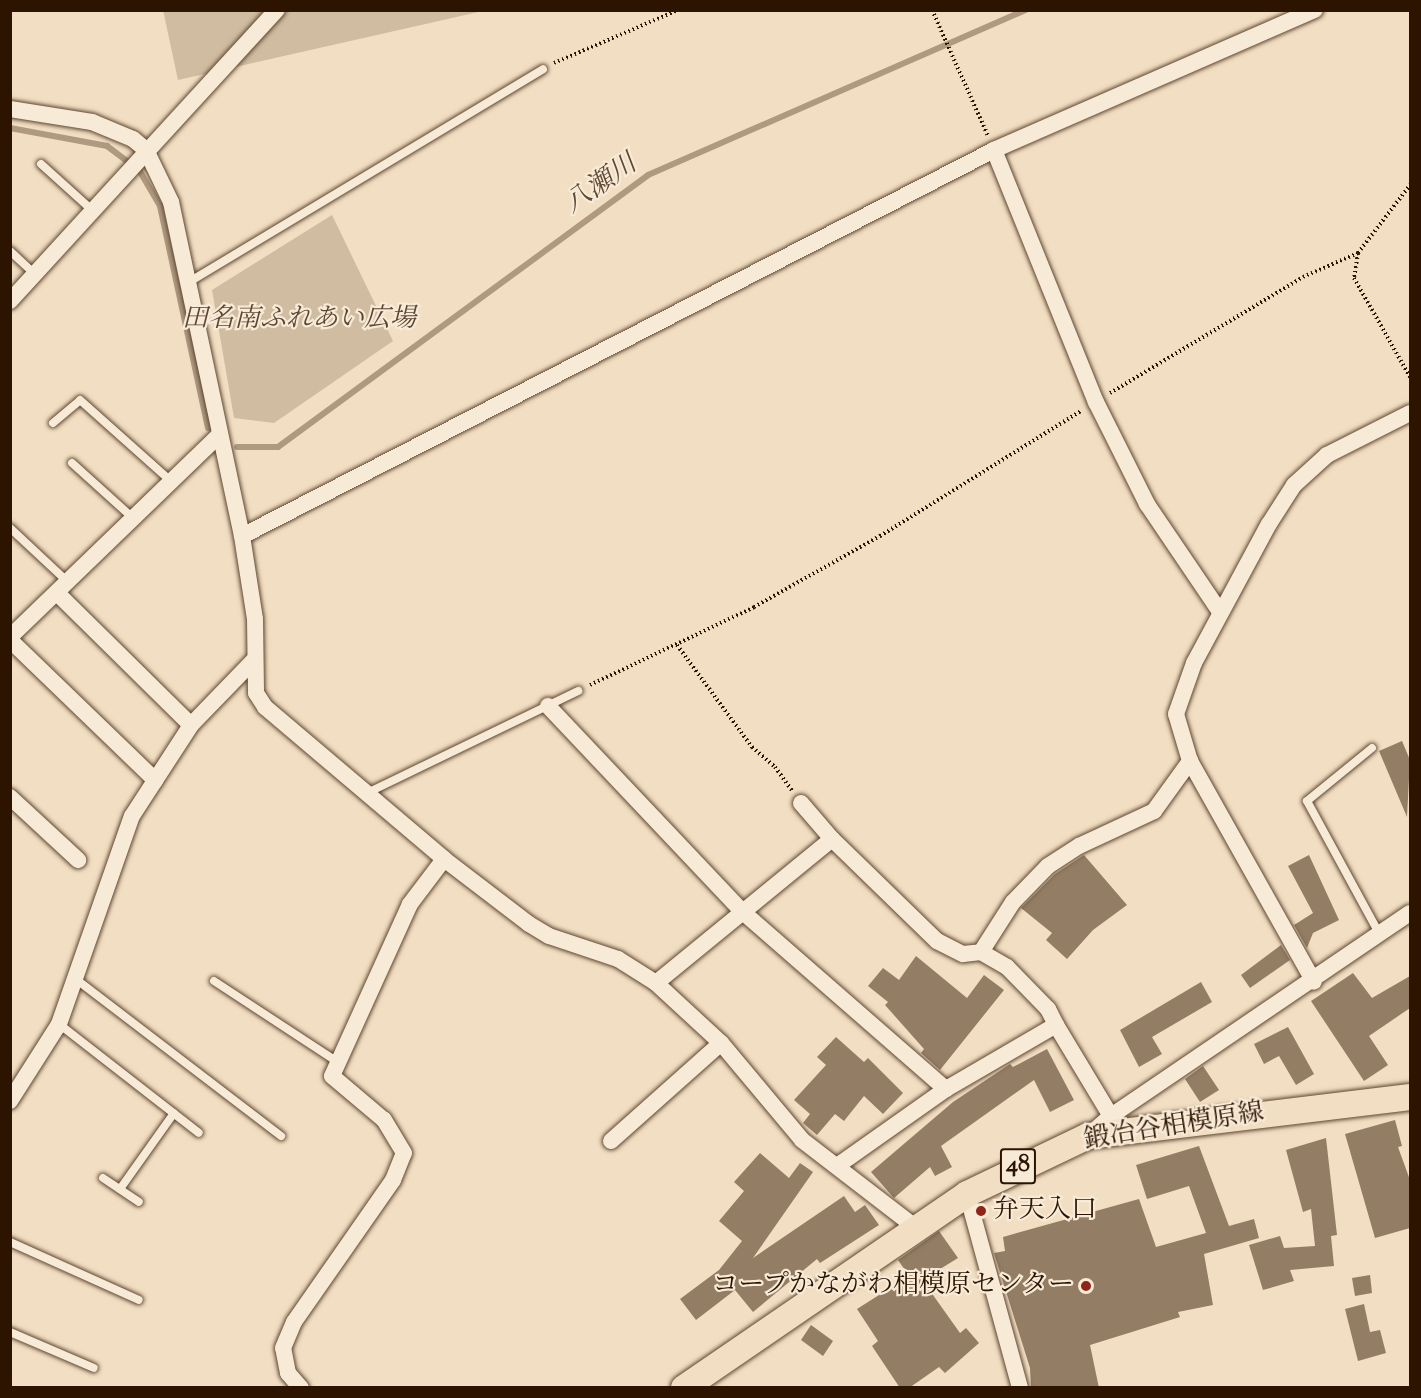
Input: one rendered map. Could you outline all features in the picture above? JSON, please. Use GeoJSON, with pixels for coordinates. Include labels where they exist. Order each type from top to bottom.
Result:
{"type":"FeatureCollection","features":[{"type":"Feature","properties":{"kind":"main road","name":"鍛冶谷相模原線"},"geometry":{"type":"LineString","coordinates":[[684,1388],[915,1227],[967,1194],[1088,1136],[1410,1097]]}},
{"type":"Feature","properties":{"kind":"street"},"geometry":{"type":"LineString","coordinates":[[10,301],[144,152],[277,10]]}},
{"type":"Feature","properties":{"kind":"street"},"geometry":{"type":"LineString","coordinates":[[242,536],[994,150],[1315,10]]}},
{"type":"Feature","properties":{"kind":"street"},"geometry":{"type":"LineString","coordinates":[[10,109],[92,122],[133,139],[144,152],[171,202],[189,282],[218,436],[242,536],[255,619],[256,693],[265,707],[444,859],[549,936],[611,956],[656,982],[721,1043],[802,1140],[915,1227]]}},
{"type":"Feature","properties":{"kind":"street"},"geometry":{"type":"LineString","coordinates":[[994,150],[1096,402],[1147,504],[1220,612]]}},
{"type":"Feature","properties":{"kind":"street"},"geometry":{"type":"LineString","coordinates":[[1314,981],[1190,761],[1176,714],[1220,612],[1294,485],[1327,456],[1410,413]]}},
{"type":"Feature","properties":{"kind":"street"},"geometry":{"type":"LineString","coordinates":[[155,780],[10,639],[173,483],[218,436]]}},
{"type":"Feature","properties":{"kind":"street"},"geometry":{"type":"LineString","coordinates":[[63,587],[191,725]]}},
{"type":"Feature","properties":{"kind":"street"},"geometry":{"type":"LineString","coordinates":[[13,1090],[59,1024],[77,980],[128,825],[191,725],[254,660]]}},
{"type":"Feature","properties":{"kind":"street"},"geometry":{"type":"LineString","coordinates":[[548,706],[744,913],[946,1089]]}},
{"type":"Feature","properties":{"kind":"street"},"geometry":{"type":"LineString","coordinates":[[981,952],[1035,878],[1079,846],[1142,820],[1190,761]]}},
{"type":"Feature","properties":{"kind":"street"},"geometry":{"type":"LineString","coordinates":[[10,797],[78,860]]}},
{"type":"Feature","properties":{"kind":"street"},"geometry":{"type":"LineString","coordinates":[[801,803],[832,839],[937,941],[963,954],[981,952],[1007,967],[1047,1009],[1111,1116]]}},
{"type":"Feature","properties":{"kind":"street"},"geometry":{"type":"LineString","coordinates":[[656,982],[744,913],[832,839]]}},
{"type":"Feature","properties":{"kind":"street"},"geometry":{"type":"LineString","coordinates":[[301,1388],[288,1372],[283,1348],[286,1339],[393,1180],[404,1154],[384,1120],[332,1076],[410,904],[444,859]]}},
{"type":"Feature","properties":{"kind":"street"},"geometry":{"type":"LineString","coordinates":[[1088,1136],[1111,1116],[1314,981],[1410,913]]}},
{"type":"Feature","properties":{"kind":"street"},"geometry":{"type":"LineString","coordinates":[[837,1166],[946,1089],[1056,1025]]}},
{"type":"Feature","properties":{"kind":"street"},"geometry":{"type":"LineString","coordinates":[[611,1141],[721,1043]]}},
{"type":"Feature","properties":{"kind":"street"},"geometry":{"type":"LineString","coordinates":[[967,1194],[1020,1388]]}},
{"type":"Feature","properties":{"kind":"lane"},"geometry":{"type":"LineString","coordinates":[[189,282],[543,69]]}},
{"type":"Feature","properties":{"kind":"lane"},"geometry":{"type":"LineString","coordinates":[[42,164],[92,210]]}},
{"type":"Feature","properties":{"kind":"lane"},"geometry":{"type":"LineString","coordinates":[[10,251],[35,274]]}},
{"type":"Feature","properties":{"kind":"lane"},"geometry":{"type":"LineString","coordinates":[[53,423],[80,400],[173,483]]}},
{"type":"Feature","properties":{"kind":"lane"},"geometry":{"type":"LineString","coordinates":[[72,463],[134,519]]}},
{"type":"Feature","properties":{"kind":"lane"},"geometry":{"type":"LineString","coordinates":[[10,528],[63,587]]}},
{"type":"Feature","properties":{"kind":"lane"},"geometry":{"type":"LineString","coordinates":[[365,794],[578,691]]}},
{"type":"Feature","properties":{"kind":"lane"},"geometry":{"type":"LineString","coordinates":[[1372,748],[1307,801],[1380,935]]}},
{"type":"Feature","properties":{"kind":"lane"},"geometry":{"type":"LineString","coordinates":[[77,980],[280,1136]]}},
{"type":"Feature","properties":{"kind":"lane"},"geometry":{"type":"LineString","coordinates":[[214,981],[338,1062]]}},
{"type":"Feature","properties":{"kind":"lane"},"geometry":{"type":"LineString","coordinates":[[59,1024],[200,1133]]}},
{"type":"Feature","properties":{"kind":"lane"},"geometry":{"type":"LineString","coordinates":[[120,1190],[174,1113]]}},
{"type":"Feature","properties":{"kind":"lane"},"geometry":{"type":"LineString","coordinates":[[103,1178],[139,1203]]}},
{"type":"Feature","properties":{"kind":"lane"},"geometry":{"type":"LineString","coordinates":[[10,1242],[139,1300]]}},
{"type":"Feature","properties":{"kind":"lane"},"geometry":{"type":"LineString","coordinates":[[10,1332],[94,1368]]}},
{"type":"Feature","properties":{"kind":"path"},"geometry":{"type":"LineString","coordinates":[[543,69],[678,10]]}},
{"type":"Feature","properties":{"kind":"path"},"geometry":{"type":"LineString","coordinates":[[932,10],[994,150]]}},
{"type":"Feature","properties":{"kind":"path"},"geometry":{"type":"LineString","coordinates":[[1410,185],[1358,253],[1354,278],[1410,377]]}},
{"type":"Feature","properties":{"kind":"path"},"geometry":{"type":"LineString","coordinates":[[578,691],[677,645],[880,536],[1303,276],[1358,253]]}},
{"type":"Feature","properties":{"kind":"path"},"geometry":{"type":"LineString","coordinates":[[677,645],[752,747],[775,766],[801,803]]}},
{"type":"Feature","properties":{"kind":"green space"},"geometry":{"type":"Polygon","coordinates":[[[163,10],[483,11],[178,80],[163,10]]]}},
{"type":"Feature","properties":{"kind":"green space","name":"田名南ふれあい広場"},"geometry":{"type":"Polygon","coordinates":[[[332,215],[393,341],[274,423],[234,418],[212,290],[332,215]]]}},
{"type":"Feature","properties":{"kind":"building"},"geometry":{"type":"Polygon","coordinates":[[[1402,741],[1410,760],[1407,817],[1379,751],[1402,741]]]}},
{"type":"Feature","properties":{"kind":"building"},"geometry":{"type":"Polygon","coordinates":[[[1084,855],[1127,905],[1093,930],[1067,959],[1046,940],[1052,933],[1021,908],[1055,874],[1084,855]]]}},
{"type":"Feature","properties":{"kind":"building"},"geometry":{"type":"Polygon","coordinates":[[[1309,855],[1339,920],[1313,933],[1307,948],[1294,925],[1313,913],[1288,866],[1309,855]]]}},
{"type":"Feature","properties":{"kind":"building"},"geometry":{"type":"Polygon","coordinates":[[[1281,945],[1290,960],[1250,988],[1241,975],[1281,945]]]}},
{"type":"Feature","properties":{"kind":"building"},"geometry":{"type":"Polygon","coordinates":[[[916,956],[967,998],[984,975],[1004,990],[940,1070],[921,1053],[924,1049],[885,1005],[888,1002],[868,986],[883,968],[899,980],[916,956]]]}},
{"type":"Feature","properties":{"kind":"building"},"geometry":{"type":"Polygon","coordinates":[[[1353,973],[1372,998],[1410,976],[1410,1008],[1369,1036],[1388,1065],[1364,1081],[1311,1001],[1353,973]]]}},
{"type":"Feature","properties":{"kind":"building"},"geometry":{"type":"Polygon","coordinates":[[[1201,982],[1212,1002],[1152,1037],[1162,1054],[1139,1067],[1120,1030],[1201,982]]]}},
{"type":"Feature","properties":{"kind":"building"},"geometry":{"type":"Polygon","coordinates":[[[1288,1027],[1314,1074],[1296,1085],[1279,1056],[1264,1064],[1254,1044],[1288,1027]]]}},
{"type":"Feature","properties":{"kind":"building"},"geometry":{"type":"Polygon","coordinates":[[[836,1037],[864,1062],[868,1058],[903,1093],[883,1114],[864,1096],[844,1121],[835,1114],[817,1135],[803,1123],[810,1114],[794,1100],[826,1065],[817,1057],[836,1037]]]}},
{"type":"Feature","properties":{"kind":"building"},"geometry":{"type":"Polygon","coordinates":[[[1047,1049],[1074,1100],[1050,1112],[1034,1080],[941,1146],[952,1167],[935,1176],[930,1167],[894,1198],[871,1172],[953,1102],[1010,1064],[1013,1067],[1047,1049]]]}},
{"type":"Feature","properties":{"kind":"building"},"geometry":{"type":"Polygon","coordinates":[[[1203,1066],[1219,1090],[1200,1102],[1185,1079],[1203,1066]]]}},
{"type":"Feature","properties":{"kind":"building"},"geometry":{"type":"Polygon","coordinates":[[[1395,1120],[1402,1146],[1398,1147],[1410,1180],[1410,1228],[1375,1238],[1345,1134],[1395,1120]]]}},
{"type":"Feature","properties":{"kind":"building"},"geometry":{"type":"Polygon","coordinates":[[[1326,1138],[1337,1235],[1331,1236],[1334,1266],[1290,1270],[1294,1281],[1263,1290],[1249,1245],[1280,1236],[1284,1248],[1315,1246],[1311,1209],[1303,1212],[1286,1150],[1326,1138]]]}},
{"type":"Feature","properties":{"kind":"building","name":"コープかながわ相模原センター"},"geometry":{"type":"Polygon","coordinates":[[[1199,1146],[1229,1226],[1254,1219],[1259,1238],[1204,1254],[1213,1305],[1178,1312],[1180,1317],[1090,1345],[1099,1388],[1031,1388],[1030,1368],[994,1253],[1005,1251],[1003,1237],[1139,1199],[1156,1247],[1206,1233],[1189,1186],[1147,1199],[1136,1165],[1199,1146]]]}},
{"type":"Feature","properties":{"kind":"building"},"geometry":{"type":"Polygon","coordinates":[[[760,1153],[789,1178],[800,1163],[813,1172],[753,1258],[844,1196],[855,1212],[865,1205],[879,1225],[820,1263],[817,1259],[753,1312],[735,1290],[696,1320],[680,1299],[719,1270],[742,1241],[719,1221],[744,1191],[734,1182],[760,1153]]]}},
{"type":"Feature","properties":{"kind":"building"},"geometry":{"type":"Polygon","coordinates":[[[939,1231],[958,1258],[932,1274],[937,1282],[928,1288],[960,1333],[966,1328],[979,1343],[945,1373],[939,1367],[909,1388],[900,1388],[872,1346],[878,1341],[857,1309],[909,1276],[898,1260],[939,1231]]]}},
{"type":"Feature","properties":{"kind":"building"},"geometry":{"type":"Polygon","coordinates":[[[1370,1275],[1372,1293],[1355,1296],[1352,1278],[1370,1275]]]}},
{"type":"Feature","properties":{"kind":"building"},"geometry":{"type":"Polygon","coordinates":[[[1364,1304],[1370,1332],[1380,1330],[1386,1353],[1358,1361],[1345,1309],[1364,1304]]]}},
{"type":"Feature","properties":{"kind":"building"},"geometry":{"type":"Polygon","coordinates":[[[811,1325],[833,1341],[823,1356],[801,1340],[811,1325]]]}},
{"type":"Feature","properties":{"kind":"waterway","name":"八瀬川"},"geometry":{"type":"LineString","coordinates":[[237,447],[278,447],[648,175],[1025,10]]}},
{"type":"Feature","properties":{"kind":"waterway","name":"八瀬川"},"geometry":{"type":"LineString","coordinates":[[10,128],[107,146],[139,170],[160,206],[208,428]]}},
{"type":"Feature","properties":{"kind":"place","name":"弁天入口"},"geometry":{"type":"Point","coordinates":[981,1211]}},
{"type":"Feature","properties":{"kind":"place","name":"コープかながわ相模原センター"},"geometry":{"type":"Point","coordinates":[1086,1286]}}]}
